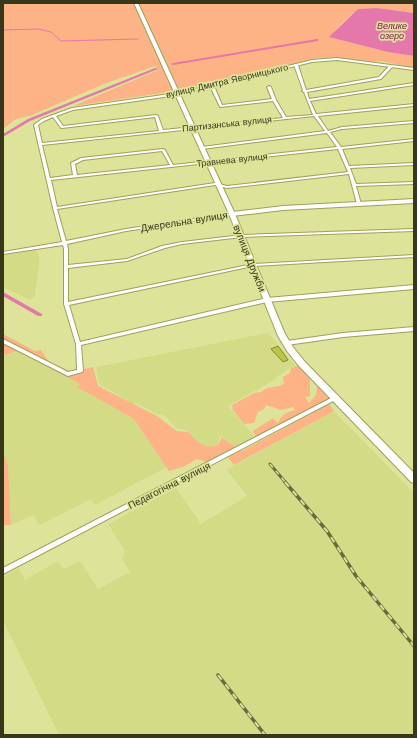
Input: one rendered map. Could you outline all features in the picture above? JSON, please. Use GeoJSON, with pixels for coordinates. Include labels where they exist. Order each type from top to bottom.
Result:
{"type":"FeatureCollection","features":[{"type":"Feature","properties":{"kind":"main road","name":"вулиця Дружби"},"geometry":{"type":"LineString","coordinates":[[136,3],[242,236],[281,334],[302,364],[414,479]]}},
{"type":"Feature","properties":{"kind":"main road","name":"вулиця Дмитра Яворницького"},"geometry":{"type":"LineString","coordinates":[[177,94],[312,61],[337,59],[414,69]]}},
{"type":"Feature","properties":{"kind":"main road","name":"Джерельна вулиця"},"geometry":{"type":"LineString","coordinates":[[232,214],[283,208],[414,201]]}},
{"type":"Feature","properties":{"kind":"street"},"geometry":{"type":"LineString","coordinates":[[296,65],[304,91],[315,115],[339,147],[355,185],[359,204]]}},
{"type":"Feature","properties":{"kind":"street"},"geometry":{"type":"LineString","coordinates":[[304,91],[380,78],[390,66]]}},
{"type":"Feature","properties":{"kind":"street"},"geometry":{"type":"LineString","coordinates":[[308,100],[414,84]]}},
{"type":"Feature","properties":{"kind":"street"},"geometry":{"type":"LineString","coordinates":[[212,86],[221,106],[274,100]]}},
{"type":"Feature","properties":{"kind":"street"},"geometry":{"type":"LineString","coordinates":[[268,87],[285,118]]}},
{"type":"Feature","properties":{"kind":"street","name":"вулиця Дмитра Яворницького"},"geometry":{"type":"LineString","coordinates":[[41,144],[36,125],[43,120],[72,109],[177,94]]}},
{"type":"Feature","properties":{"kind":"street","name":"Партизанська вулиця"},"geometry":{"type":"LineString","coordinates":[[41,144],[414,105]]}},
{"type":"Feature","properties":{"kind":"street"},"geometry":{"type":"LineString","coordinates":[[54,116],[62,127],[156,116],[161,131]]}},
{"type":"Feature","properties":{"kind":"street"},"geometry":{"type":"LineString","coordinates":[[202,148],[327,132],[342,128],[414,122]]}},
{"type":"Feature","properties":{"kind":"street","name":"Травнева вулиця"},"geometry":{"type":"LineString","coordinates":[[49,179],[414,140]]}},
{"type":"Feature","properties":{"kind":"street"},"geometry":{"type":"LineString","coordinates":[[3,341],[68,374],[80,371],[78,344],[66,304],[66,248],[55,208],[41,144]]}},
{"type":"Feature","properties":{"kind":"street"},"geometry":{"type":"LineString","coordinates":[[75,176],[73,162],[82,159],[164,150],[172,166]]}},
{"type":"Feature","properties":{"kind":"street"},"geometry":{"type":"LineString","coordinates":[[347,167],[414,164]]}},
{"type":"Feature","properties":{"kind":"street"},"geometry":{"type":"LineString","coordinates":[[55,208],[218,185],[227,187],[350,173]]}},
{"type":"Feature","properties":{"kind":"street"},"geometry":{"type":"LineString","coordinates":[[355,185],[414,182]]}},
{"type":"Feature","properties":{"kind":"street","name":"Джерельна вулиця"},"geometry":{"type":"LineString","coordinates":[[3,253],[64,243],[126,230],[232,214]]}},
{"type":"Feature","properties":{"kind":"street"},"geometry":{"type":"LineString","coordinates":[[66,267],[127,260],[164,247],[182,243],[242,236],[414,230]]}},
{"type":"Feature","properties":{"kind":"street"},"geometry":{"type":"LineString","coordinates":[[66,304],[253,264],[414,256]]}},
{"type":"Feature","properties":{"kind":"street"},"geometry":{"type":"LineString","coordinates":[[78,344],[267,300],[414,287]]}},
{"type":"Feature","properties":{"kind":"street"},"geometry":{"type":"LineString","coordinates":[[287,344],[343,335],[414,329]]}},
{"type":"Feature","properties":{"kind":"street","name":"Педагогічна вулиця"},"geometry":{"type":"LineString","coordinates":[[3,571],[335,398]]}},
{"type":"Feature","properties":{"kind":"shaded area"},"geometry":{"type":"Polygon","coordinates":[[[3,3],[414,3],[414,13],[377,8],[358,9],[341,24],[330,37],[388,52],[414,56],[414,68],[381,61],[370,62],[317,58],[221,82],[210,81],[187,90],[171,90],[169,92],[73,106],[158,70],[155,66],[104,84],[32,115],[16,119],[3,129],[3,3]]]}},
{"type":"Feature","properties":{"kind":"shaded area"},"geometry":{"type":"Polygon","coordinates":[[[36,249],[39,256],[39,264],[35,296],[30,300],[3,287],[3,255],[36,249]]]}},
{"type":"Feature","properties":{"kind":"shaded area"},"geometry":{"type":"Polygon","coordinates":[[[268,333],[295,365],[276,377],[277,378],[228,406],[255,437],[236,447],[218,435],[220,439],[218,445],[211,448],[199,444],[186,430],[176,428],[165,416],[155,413],[136,403],[133,404],[99,384],[96,367],[268,333]]]}},
{"type":"Feature","properties":{"kind":"shaded area"},"geometry":{"type":"Polygon","coordinates":[[[3,334],[35,351],[41,350],[49,362],[71,372],[93,367],[98,386],[157,416],[177,431],[188,432],[198,442],[205,446],[218,445],[222,438],[242,451],[329,404],[334,411],[234,465],[224,452],[207,462],[197,459],[185,466],[169,471],[134,419],[77,387],[80,384],[18,351],[3,355],[3,334]]]}},
{"type":"Feature","properties":{"kind":"shaded area"},"geometry":{"type":"Polygon","coordinates":[[[18,351],[80,384],[78,387],[134,419],[167,467],[95,505],[91,499],[39,525],[34,515],[11,525],[8,466],[3,452],[3,355],[18,351]]]}},
{"type":"Feature","properties":{"kind":"shaded area"},"geometry":{"type":"Polygon","coordinates":[[[299,365],[310,380],[310,396],[305,397],[309,403],[316,395],[317,386],[329,399],[257,439],[253,431],[273,418],[278,423],[285,414],[295,410],[293,407],[281,410],[266,405],[264,409],[258,412],[254,423],[244,424],[233,410],[232,405],[254,393],[284,384],[283,377],[290,373],[291,368],[299,365]]]}},
{"type":"Feature","properties":{"kind":"shaded area"},"geometry":{"type":"Polygon","coordinates":[[[334,411],[414,493],[414,735],[59,735],[3,620],[3,577],[19,568],[25,580],[58,561],[63,569],[80,561],[98,589],[130,572],[122,559],[125,551],[108,524],[176,488],[201,524],[247,496],[227,470],[334,411]]]}},
{"type":"Feature","properties":{"kind":"shaded area"},"geometry":{"type":"Polygon","coordinates":[[[3,452],[8,466],[11,525],[5,525],[3,527],[3,452]]]}},
{"type":"Feature","properties":{"kind":"water","name":"Велике озеро"},"geometry":{"type":"Polygon","coordinates":[[[377,8],[414,13],[414,56],[388,52],[329,37],[358,9],[377,8]]]}},
{"type":"Feature","properties":{"kind":"building"},"geometry":{"type":"Polygon","coordinates":[[[278,346],[288,360],[283,362],[271,349],[278,346]]]}},
{"type":"Feature","properties":{"kind":"waterway"},"geometry":{"type":"LineString","coordinates":[[3,30],[38,29],[51,32],[61,41],[138,39]]}},
{"type":"Feature","properties":{"kind":"waterway"},"geometry":{"type":"LineString","coordinates":[[173,64],[317,40]]}},
{"type":"Feature","properties":{"kind":"waterway"},"geometry":{"type":"LineString","coordinates":[[3,136],[29,120],[156,69]]}},
{"type":"Feature","properties":{"kind":"waterway"},"geometry":{"type":"LineString","coordinates":[[3,294],[40,315]]}},
{"type":"Feature","properties":{"kind":"railway"},"geometry":{"type":"LineString","coordinates":[[270,464],[286,483]]}},
{"type":"Feature","properties":{"kind":"railway"},"geometry":{"type":"LineString","coordinates":[[285,482],[327,531],[356,576],[414,646]]}},
{"type":"Feature","properties":{"kind":"railway"},"geometry":{"type":"LineString","coordinates":[[218,675],[265,735]]}}]}
